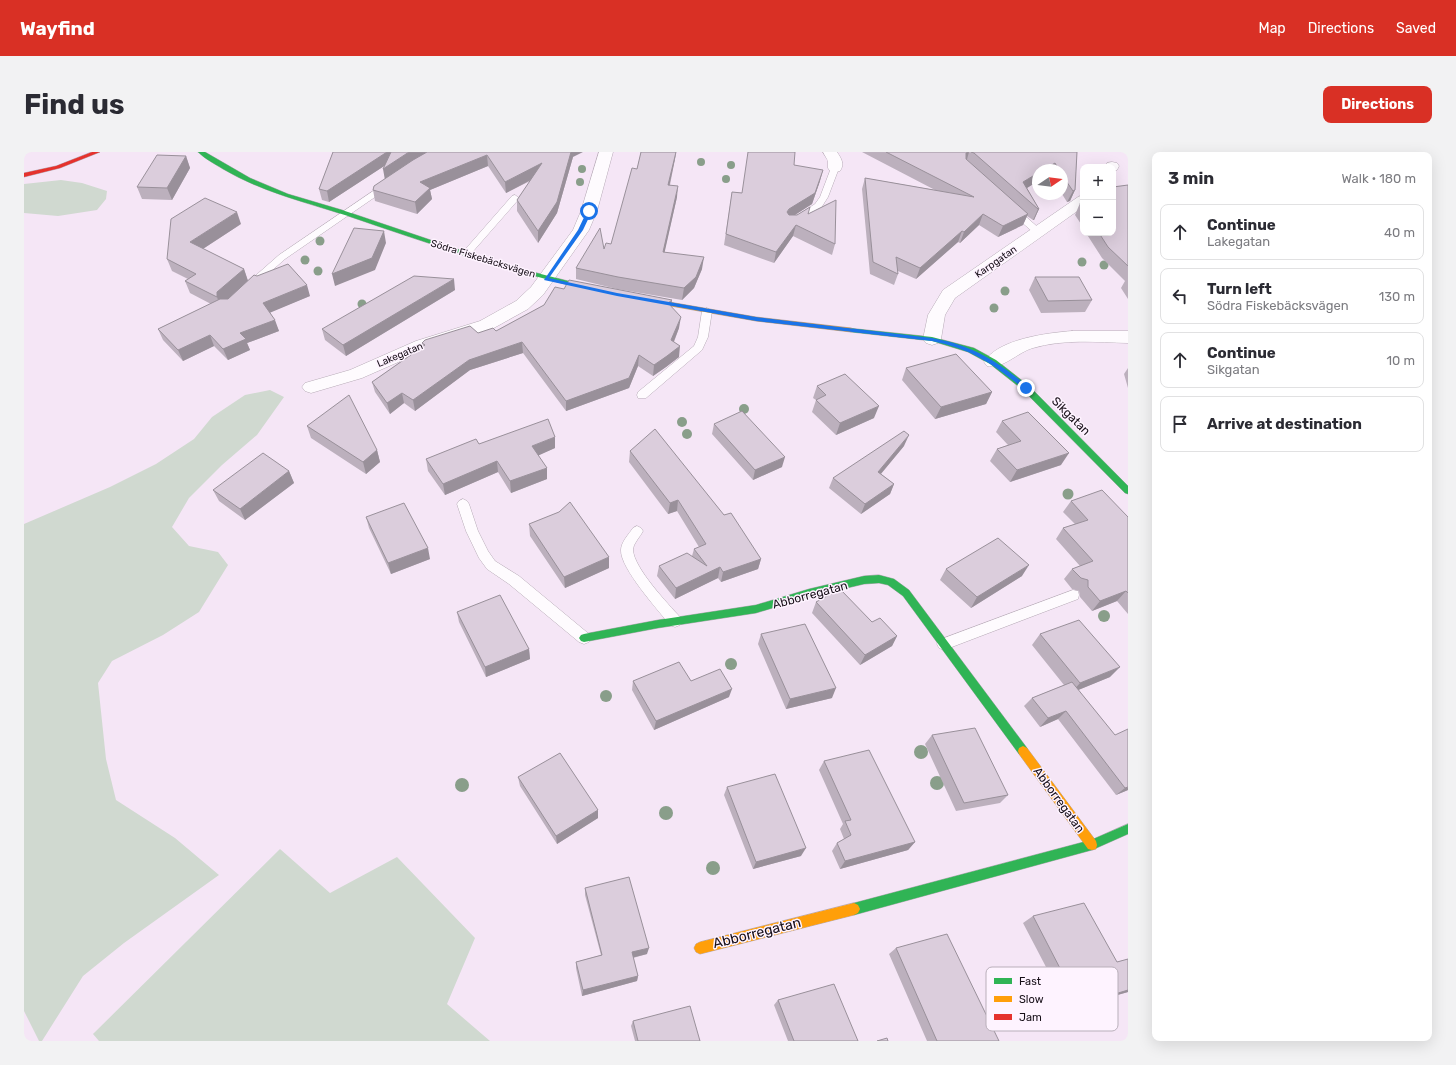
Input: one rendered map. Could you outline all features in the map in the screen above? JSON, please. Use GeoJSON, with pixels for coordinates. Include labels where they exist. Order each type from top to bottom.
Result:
{"type":"FeatureCollection","features":[{"type":"Feature","properties":{"kind":"street"},"geometry":{"type":"LineString","coordinates":[[24,175],[58,167],[97,152]]}},
{"type":"Feature","properties":{"kind":"street","name":"Södra Fiskebäcksvägen"},"geometry":{"type":"LineString","coordinates":[[201,152],[251,182],[466,254],[546,279],[603,292]]}},
{"type":"Feature","properties":{"kind":"street","name":"Lakegatan"},"geometry":{"type":"LineString","coordinates":[[311,387],[356,374],[397,355],[486,325],[522,305],[537,291],[581,230],[589,211],[606,152]]}},
{"type":"Feature","properties":{"kind":"street"},"geometry":{"type":"LineString","coordinates":[[830,152],[835,160],[835,168]]}},
{"type":"Feature","properties":{"kind":"street","name":"Karpgatan"},"geometry":{"type":"LineString","coordinates":[[932,339],[935,318],[940,305],[949,294],[1080,202]]}},
{"type":"Feature","properties":{"kind":"street"},"geometry":{"type":"LineString","coordinates":[[632,298],[756,319],[932,339],[971,350],[993,362],[1018,347],[1040,341],[1059,338],[1128,337]]}},
{"type":"Feature","properties":{"kind":"street","name":"Sikgatan"},"geometry":{"type":"LineString","coordinates":[[993,362],[1026,388],[1128,491]]}},
{"type":"Feature","properties":{"kind":"street","name":"Abborregatan"},"geometry":{"type":"LineString","coordinates":[[584,638],[619,630],[756,609],[809,593],[864,580],[879,579],[891,582],[906,593],[1092,845]]}},
{"type":"Feature","properties":{"kind":"street","name":"Abborregatan"},"geometry":{"type":"LineString","coordinates":[[700,948],[918,893],[1092,845],[1128,829]]}},
{"type":"Feature","properties":{"kind":"lane"},"geometry":{"type":"LineString","coordinates":[[791,223],[818,206],[824,197],[835,168]]}},
{"type":"Feature","properties":{"kind":"lane"},"geometry":{"type":"LineString","coordinates":[[242,293],[282,257],[399,176]]}},
{"type":"Feature","properties":{"kind":"lane"},"geometry":{"type":"LineString","coordinates":[[466,254],[515,198]]}},
{"type":"Feature","properties":{"kind":"lane"},"geometry":{"type":"LineString","coordinates":[[1005,202],[1038,232]]}},
{"type":"Feature","properties":{"kind":"lane"},"geometry":{"type":"LineString","coordinates":[[642,395],[698,348],[703,337],[707,311]]}},
{"type":"Feature","properties":{"kind":"lane","name":"Abborregatan"},"geometry":{"type":"LineString","coordinates":[[463,504],[472,531],[483,554],[491,565],[514,580],[584,638]]}},
{"type":"Feature","properties":{"kind":"lane"},"geometry":{"type":"LineString","coordinates":[[637,531],[629,543],[627,550],[633,569],[675,622]]}},
{"type":"Feature","properties":{"kind":"lane"},"geometry":{"type":"LineString","coordinates":[[944,644],[1073,595]]}},
{"type":"Feature","properties":{"kind":"shaded area"},"geometry":{"type":"Polygon","coordinates":[[[61,180],[82,183],[107,191],[106,199],[97,210],[58,216],[24,213],[24,184],[61,180]]]}},
{"type":"Feature","properties":{"kind":"shaded area"},"geometry":{"type":"Polygon","coordinates":[[[270,390],[284,397],[257,435],[222,465],[189,498],[172,527],[189,546],[218,552],[228,565],[199,612],[163,635],[112,661],[98,683],[106,759],[116,800],[175,838],[219,875],[124,943],[83,976],[42,1041],[39,1041],[24,1011],[24,524],[110,487],[156,464],[194,439],[212,417],[245,395],[270,390]]]}},
{"type":"Feature","properties":{"kind":"shaded area"},"geometry":{"type":"Polygon","coordinates":[[[280,849],[330,893],[397,857],[475,938],[447,1004],[490,1041],[99,1041],[93,1034],[280,849]]]}},
{"type":"Feature","properties":{"kind":"building"},"geometry":{"type":"Polygon","coordinates":[[[333,152],[387,152],[327,191],[319,189],[333,152]]]}},
{"type":"Feature","properties":{"kind":"building"},"geometry":{"type":"Polygon","coordinates":[[[391,152],[409,152],[383,169],[391,152]]]}},
{"type":"Feature","properties":{"kind":"building"},"geometry":{"type":"Polygon","coordinates":[[[427,152],[571,152],[557,202],[538,231],[517,200],[542,163],[505,182],[487,155],[420,182],[430,188],[415,202],[373,190],[374,186],[427,152]]]}},
{"type":"Feature","properties":{"kind":"building"},"geometry":{"type":"Polygon","coordinates":[[[641,152],[676,152],[668,185],[678,186],[663,252],[704,257],[696,277],[684,288],[618,277],[576,268],[600,228],[604,249],[606,243],[611,244],[632,168],[637,169],[641,152]]]}},
{"type":"Feature","properties":{"kind":"building"},"geometry":{"type":"Polygon","coordinates":[[[748,152],[795,152],[794,165],[823,170],[815,193],[789,209],[787,212],[789,215],[797,215],[810,207],[808,214],[836,200],[835,244],[796,225],[776,252],[726,234],[732,192],[742,193],[748,152]]]}},
{"type":"Feature","properties":{"kind":"building"},"geometry":{"type":"Polygon","coordinates":[[[886,152],[969,152],[966,153],[966,159],[1028,214],[1003,226],[983,214],[964,232],[962,231],[920,268],[896,257],[898,274],[873,262],[865,178],[974,197],[886,152]]]}},
{"type":"Feature","properties":{"kind":"building"},"geometry":{"type":"Polygon","coordinates":[[[971,152],[1077,152],[1075,190],[1073,191],[1068,184],[1068,164],[1032,164],[1032,177],[1023,182],[1038,209],[971,152]]]}},
{"type":"Feature","properties":{"kind":"building"},"geometry":{"type":"Polygon","coordinates":[[[157,155],[186,156],[167,188],[137,187],[157,155]]]}},
{"type":"Feature","properties":{"kind":"building"},"geometry":{"type":"Polygon","coordinates":[[[1128,185],[1128,266],[1108,247],[1101,236],[1116,236],[1116,187],[1128,185]]]}},
{"type":"Feature","properties":{"kind":"building"},"geometry":{"type":"Polygon","coordinates":[[[205,198],[237,212],[190,242],[244,269],[217,292],[217,297],[185,281],[196,274],[167,259],[171,219],[205,198]]]}},
{"type":"Feature","properties":{"kind":"building"},"geometry":{"type":"Polygon","coordinates":[[[354,228],[384,231],[372,258],[332,274],[354,228]]]}},
{"type":"Feature","properties":{"kind":"building"},"geometry":{"type":"Polygon","coordinates":[[[288,264],[307,285],[263,303],[275,320],[240,333],[246,339],[223,349],[210,335],[178,350],[158,329],[220,299],[228,299],[254,275],[257,276],[288,264]]]}},
{"type":"Feature","properties":{"kind":"building"},"geometry":{"type":"Polygon","coordinates":[[[414,276],[454,279],[343,345],[322,329],[414,276]]]}},
{"type":"Feature","properties":{"kind":"building"},"geometry":{"type":"Polygon","coordinates":[[[1035,277],[1079,277],[1092,300],[1048,301],[1035,277]]]}},
{"type":"Feature","properties":{"kind":"building"},"geometry":{"type":"Polygon","coordinates":[[[569,280],[672,300],[668,303],[681,317],[671,340],[680,346],[654,365],[639,355],[629,378],[566,401],[522,342],[469,360],[413,400],[402,393],[387,403],[372,382],[425,345],[422,343],[425,340],[470,326],[478,333],[493,328],[496,331],[544,305],[555,287],[564,289],[569,280]]]}},
{"type":"Feature","properties":{"kind":"building"},"geometry":{"type":"Polygon","coordinates":[[[956,354],[992,392],[941,407],[906,368],[956,354]]]}},
{"type":"Feature","properties":{"kind":"building"},"geometry":{"type":"Polygon","coordinates":[[[845,374],[879,406],[840,423],[816,400],[826,395],[817,386],[845,374]]]}},
{"type":"Feature","properties":{"kind":"building"},"geometry":{"type":"Polygon","coordinates":[[[349,395],[377,450],[363,462],[307,426],[349,395]]]}},
{"type":"Feature","properties":{"kind":"building"},"geometry":{"type":"Polygon","coordinates":[[[742,411],[785,457],[755,470],[714,424],[742,411]]]}},
{"type":"Feature","properties":{"kind":"building"},"geometry":{"type":"Polygon","coordinates":[[[1028,412],[1069,453],[1017,470],[997,449],[1021,441],[1002,421],[1028,412]]]}},
{"type":"Feature","properties":{"kind":"building"},"geometry":{"type":"Polygon","coordinates":[[[548,419],[555,437],[532,446],[547,468],[510,481],[497,461],[443,484],[426,459],[476,439],[479,444],[548,419]]]}},
{"type":"Feature","properties":{"kind":"building"},"geometry":{"type":"Polygon","coordinates":[[[655,429],[724,515],[731,513],[761,559],[723,572],[720,567],[676,588],[659,566],[687,553],[707,566],[694,549],[706,544],[678,500],[670,503],[630,451],[655,429]]]}},
{"type":"Feature","properties":{"kind":"building"},"geometry":{"type":"Polygon","coordinates":[[[904,431],[909,435],[878,472],[894,484],[865,504],[833,478],[904,431]]]}},
{"type":"Feature","properties":{"kind":"building"},"geometry":{"type":"Polygon","coordinates":[[[263,453],[289,471],[240,509],[213,490],[263,453]]]}},
{"type":"Feature","properties":{"kind":"building"},"geometry":{"type":"Polygon","coordinates":[[[1102,490],[1128,517],[1128,593],[1126,591],[1100,601],[1088,587],[1088,580],[1081,578],[1072,569],[1093,561],[1063,528],[1088,520],[1071,501],[1102,490]]]}},
{"type":"Feature","properties":{"kind":"building"},"geometry":{"type":"Polygon","coordinates":[[[570,502],[609,557],[564,577],[529,524],[559,512],[570,502]]]}},
{"type":"Feature","properties":{"kind":"building"},"geometry":{"type":"Polygon","coordinates":[[[404,503],[428,548],[388,563],[366,517],[404,503]]]}},
{"type":"Feature","properties":{"kind":"building"},"geometry":{"type":"Polygon","coordinates":[[[998,538],[1029,565],[977,597],[946,569],[998,538]]]}},
{"type":"Feature","properties":{"kind":"building"},"geometry":{"type":"Polygon","coordinates":[[[840,589],[872,622],[880,618],[897,636],[865,655],[816,602],[840,589]]]}},
{"type":"Feature","properties":{"kind":"building"},"geometry":{"type":"Polygon","coordinates":[[[500,595],[529,649],[485,667],[457,612],[500,595]]]}},
{"type":"Feature","properties":{"kind":"building"},"geometry":{"type":"Polygon","coordinates":[[[1079,620],[1120,667],[1080,683],[1040,634],[1079,620]]]}},
{"type":"Feature","properties":{"kind":"building"},"geometry":{"type":"Polygon","coordinates":[[[805,624],[836,688],[790,699],[761,634],[805,624]]]}},
{"type":"Feature","properties":{"kind":"building"},"geometry":{"type":"Polygon","coordinates":[[[679,662],[691,681],[720,669],[732,689],[656,721],[633,681],[679,662]]]}},
{"type":"Feature","properties":{"kind":"building"},"geometry":{"type":"Polygon","coordinates":[[[1072,682],[1115,735],[1128,729],[1128,787],[1125,788],[1066,711],[1048,718],[1032,698],[1072,682]]]}},
{"type":"Feature","properties":{"kind":"building"},"geometry":{"type":"Polygon","coordinates":[[[975,728],[1008,795],[964,803],[932,735],[975,728]]]}},
{"type":"Feature","properties":{"kind":"building"},"geometry":{"type":"Polygon","coordinates":[[[869,750],[915,842],[845,861],[837,843],[851,835],[845,821],[851,820],[824,761],[869,750]]]}},
{"type":"Feature","properties":{"kind":"building"},"geometry":{"type":"Polygon","coordinates":[[[560,753],[598,810],[556,836],[518,777],[560,753]]]}},
{"type":"Feature","properties":{"kind":"building"},"geometry":{"type":"Polygon","coordinates":[[[775,774],[806,848],[756,862],[727,787],[775,774]]]}},
{"type":"Feature","properties":{"kind":"building"},"geometry":{"type":"Polygon","coordinates":[[[629,877],[649,948],[632,952],[638,976],[583,990],[576,962],[602,955],[585,888],[629,877]]]}},
{"type":"Feature","properties":{"kind":"building"},"geometry":{"type":"Polygon","coordinates":[[[1084,903],[1117,962],[1128,959],[1128,990],[1118,993],[1118,967],[1059,967],[1033,916],[1084,903]]]}},
{"type":"Feature","properties":{"kind":"building"},"geometry":{"type":"Polygon","coordinates":[[[947,934],[986,1014],[986,1031],[994,1031],[999,1041],[937,1041],[896,948],[947,934]]]}},
{"type":"Feature","properties":{"kind":"building"},"geometry":{"type":"Polygon","coordinates":[[[834,984],[858,1041],[794,1041],[778,1000],[834,984]]]}},
{"type":"Feature","properties":{"kind":"building"},"geometry":{"type":"Polygon","coordinates":[[[690,1006],[700,1041],[638,1041],[633,1021],[690,1006]]]}},
{"type":"Feature","properties":{"kind":"building"},"geometry":{"type":"Polygon","coordinates":[[[887,1038],[888,1041],[877,1041],[887,1038]]]}},
{"type":"Feature","properties":{"kind":"traffic: fast"},"geometry":{"type":"LineString","coordinates":[[201,152],[248,180],[286,195],[340,211],[473,256],[566,283],[597,290]]}},
{"type":"Feature","properties":{"kind":"traffic: fast"},"geometry":{"type":"LineString","coordinates":[[851,330],[932,339],[971,350],[993,362],[1026,388],[1128,491]]}},
{"type":"Feature","properties":{"kind":"traffic: fast"},"geometry":{"type":"LineString","coordinates":[[584,638],[658,624],[756,609],[809,593],[864,580],[879,579],[891,582],[906,593],[1023,751]]}},
{"type":"Feature","properties":{"kind":"traffic: fast"},"geometry":{"type":"LineString","coordinates":[[854,909],[1092,845],[1128,829]]}},
{"type":"Feature","properties":{"kind":"traffic: slow"},"geometry":{"type":"LineString","coordinates":[[642,299],[756,319],[851,330]]}},
{"type":"Feature","properties":{"kind":"traffic: slow"},"geometry":{"type":"LineString","coordinates":[[1023,751],[1092,845]]}},
{"type":"Feature","properties":{"kind":"traffic: slow"},"geometry":{"type":"LineString","coordinates":[[700,948],[854,909]]}},
{"type":"Feature","properties":{"kind":"traffic: jam"},"geometry":{"type":"LineString","coordinates":[[24,175],[58,167],[97,152]]}},
{"type":"Feature","properties":{"kind":"route"},"geometry":{"type":"LineString","coordinates":[[589,211],[581,230],[546,279],[617,295],[756,319],[932,339],[971,350],[993,362],[1026,388]]}}]}
